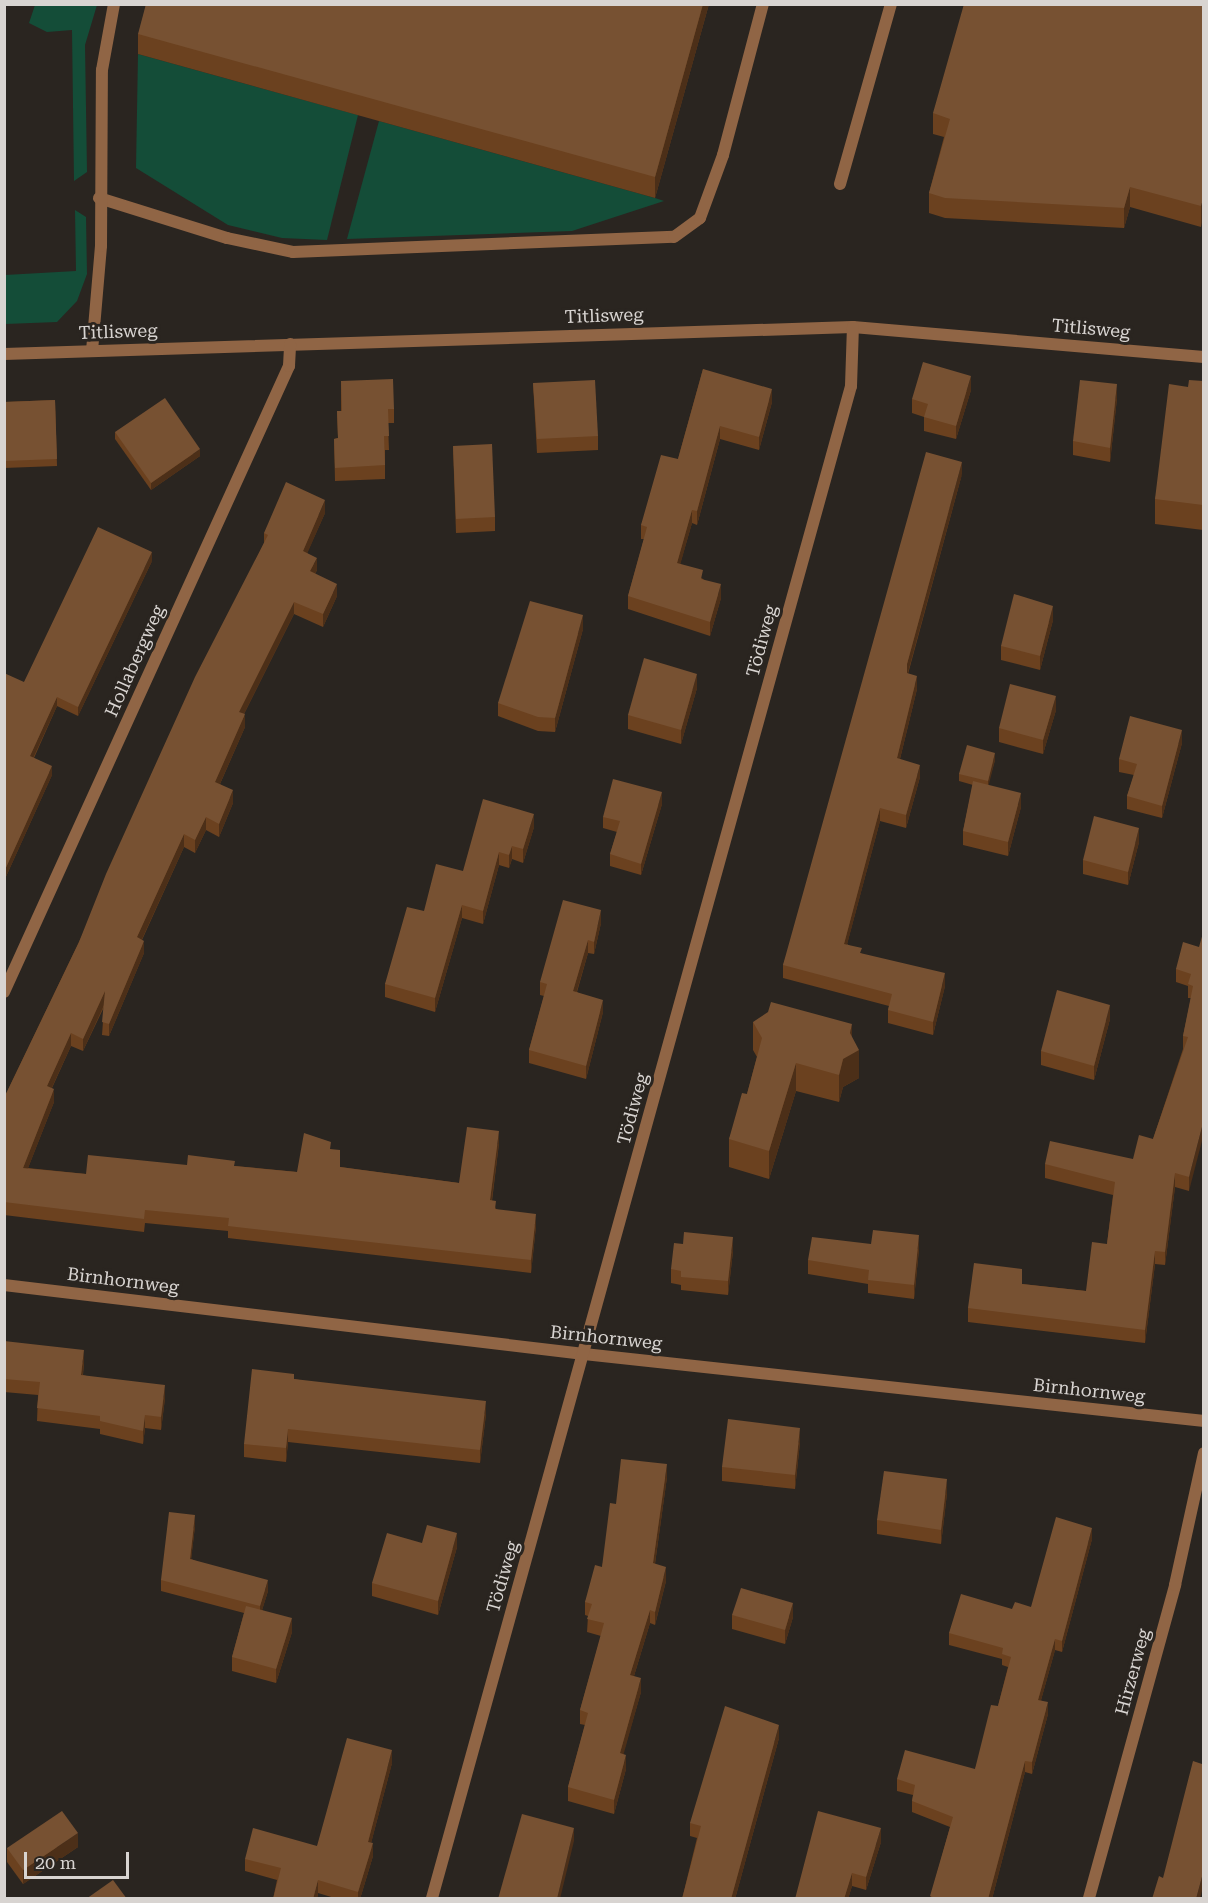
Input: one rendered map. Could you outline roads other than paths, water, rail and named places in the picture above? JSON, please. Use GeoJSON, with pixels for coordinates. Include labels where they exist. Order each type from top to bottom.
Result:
{"type":"FeatureCollection","features":[{"type":"Feature","properties":{"kind":"street"},"geometry":{"type":"LineString","coordinates":[[92,351],[101,246],[99,198],[102,70],[114,4]]}},
{"type":"Feature","properties":{"kind":"street"},"geometry":{"type":"LineString","coordinates":[[99,198],[227,238],[293,252],[674,237],[699,218],[723,155],[763,4]]}},
{"type":"Feature","properties":{"kind":"street"},"geometry":{"type":"LineString","coordinates":[[840,184],[891,4]]}},
{"type":"Feature","properties":{"kind":"street","name":"Titlisweg"},"geometry":{"type":"LineString","coordinates":[[4,354],[853,327],[1203,357]]}},
{"type":"Feature","properties":{"kind":"street","name":"Tödiweg"},"geometry":{"type":"LineString","coordinates":[[432,1899],[851,386],[853,327]]}},
{"type":"Feature","properties":{"kind":"street","name":"Hollabergweg"},"geometry":{"type":"LineString","coordinates":[[4,992],[289,366],[290,344]]}},
{"type":"Feature","properties":{"kind":"street","name":"Birnhornweg"},"geometry":{"type":"LineString","coordinates":[[4,1285],[584,1354],[1203,1421]]}},
{"type":"Feature","properties":{"kind":"street","name":"Hirzerweg"},"geometry":{"type":"LineString","coordinates":[[1089,1899],[1175,1585],[1203,1453]]}}]}
